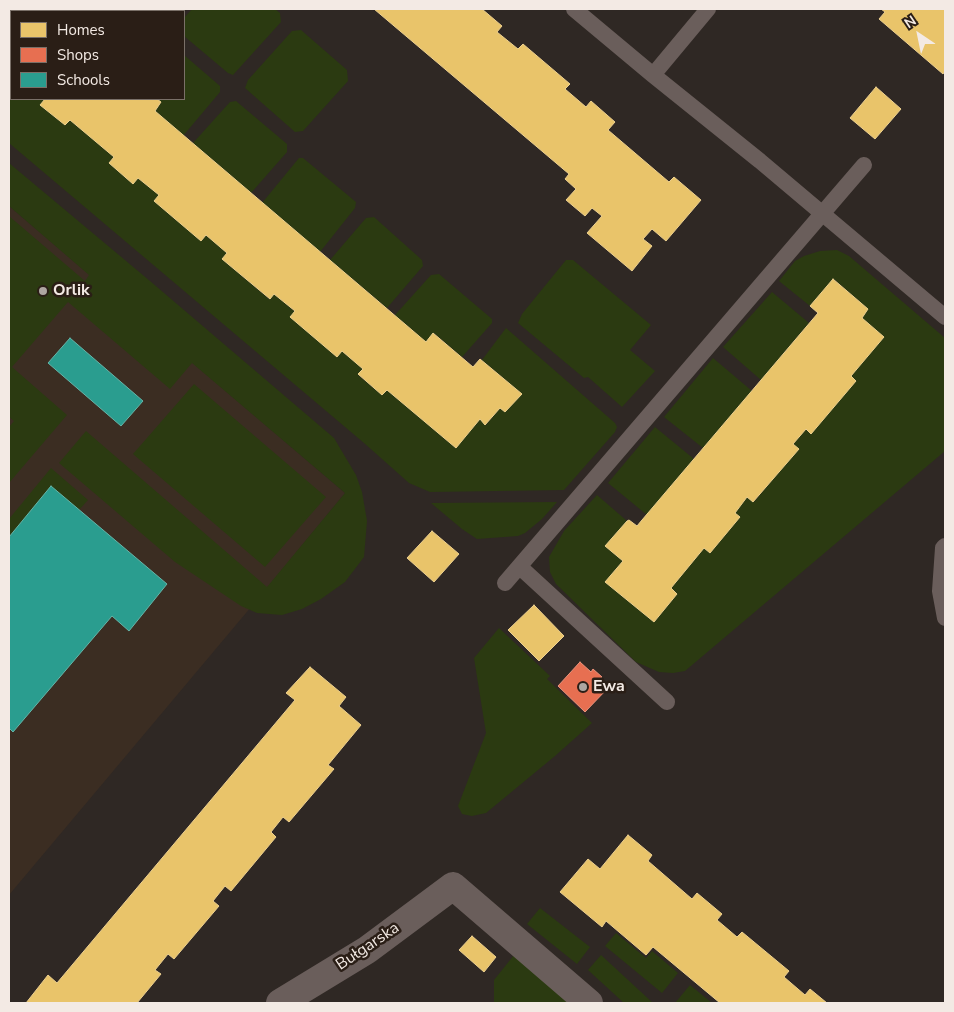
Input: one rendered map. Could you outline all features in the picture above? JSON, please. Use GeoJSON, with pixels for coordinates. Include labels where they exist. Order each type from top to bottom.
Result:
{"type":"FeatureCollection","features":[{"type":"Feature","properties":{"kind":"street","name":"Bułgarska"},"geometry":{"type":"LineString","coordinates":[[280,1003],[367,950],[453,886],[589,1003]]}},
{"type":"Feature","properties":{"kind":"lane"},"geometry":{"type":"LineString","coordinates":[[574,9],[945,317]]}},
{"type":"Feature","properties":{"kind":"lane"},"geometry":{"type":"LineString","coordinates":[[653,75],[708,9]]}},
{"type":"Feature","properties":{"kind":"lane"},"geometry":{"type":"LineString","coordinates":[[505,583],[864,165]]}},
{"type":"Feature","properties":{"kind":"lane"},"geometry":{"type":"LineString","coordinates":[[945,546],[943,548],[940,591],[945,618]]}},
{"type":"Feature","properties":{"kind":"lane"},"geometry":{"type":"LineString","coordinates":[[520,567],[667,702]]}},
{"type":"Feature","properties":{"kind":"shaded area"},"geometry":{"type":"Polygon","coordinates":[[[9,206],[345,493],[9,895],[9,206]]]}},
{"type":"Feature","properties":{"kind":"green space"},"geometry":{"type":"Polygon","coordinates":[[[128,9],[130,10],[71,10],[128,9]]]}},
{"type":"Feature","properties":{"kind":"green space"},"geometry":{"type":"Polygon","coordinates":[[[192,9],[275,9],[280,13],[281,22],[233,75],[228,73],[185,37],[185,17],[192,9]]]}},
{"type":"Feature","properties":{"kind":"green space"},"geometry":{"type":"Polygon","coordinates":[[[10,28],[10,100],[44,100],[41,105],[65,125],[70,120],[114,157],[109,163],[138,178],[159,195],[201,241],[206,235],[227,253],[222,259],[269,299],[274,294],[363,369],[358,375],[382,395],[387,390],[456,448],[480,419],[486,425],[500,408],[505,412],[522,394],[482,360],[506,328],[615,423],[617,427],[615,432],[564,490],[430,492],[409,483],[9,143],[10,28]]]}},
{"type":"Feature","properties":{"kind":"green space"},"geometry":{"type":"Polygon","coordinates":[[[301,30],[347,70],[348,81],[303,131],[295,132],[245,88],[248,80],[292,31],[301,30]]]}},
{"type":"Feature","properties":{"kind":"green space"},"geometry":{"type":"Polygon","coordinates":[[[185,56],[220,86],[220,92],[183,136],[155,111],[161,103],[158,100],[185,100],[185,56]]]}},
{"type":"Feature","properties":{"kind":"green space"},"geometry":{"type":"Polygon","coordinates":[[[236,101],[287,144],[287,152],[251,193],[193,143],[230,102],[236,101]]]}},
{"type":"Feature","properties":{"kind":"green space"},"geometry":{"type":"Polygon","coordinates":[[[299,158],[303,158],[356,202],[355,208],[320,252],[262,203],[299,158]]]}},
{"type":"Feature","properties":{"kind":"green space"},"geometry":{"type":"Polygon","coordinates":[[[9,163],[334,438],[356,475],[362,492],[367,521],[364,557],[345,582],[321,599],[302,609],[282,615],[257,613],[241,606],[175,562],[59,463],[86,431],[267,587],[345,493],[192,363],[170,389],[68,302],[12,367],[67,415],[9,483],[9,427],[14,421],[9,417],[9,216],[85,281],[89,275],[9,206],[9,163]]]}},
{"type":"Feature","properties":{"kind":"green space"},"geometry":{"type":"Polygon","coordinates":[[[374,217],[422,260],[423,266],[387,308],[330,260],[366,218],[374,217]]]}},
{"type":"Feature","properties":{"kind":"green space"},"geometry":{"type":"Polygon","coordinates":[[[837,250],[849,256],[945,338],[945,451],[685,671],[673,673],[659,672],[636,662],[556,584],[550,572],[549,557],[564,531],[597,495],[627,521],[605,546],[623,561],[606,582],[654,622],[677,594],[671,588],[704,548],[710,553],[740,517],[735,513],[747,497],[754,502],[798,449],[793,444],[806,429],[811,433],[856,381],[851,376],[883,337],[862,318],[868,309],[834,279],[810,306],[779,281],[795,261],[804,256],[820,251],[837,250]]]}},
{"type":"Feature","properties":{"kind":"green space"},"geometry":{"type":"Polygon","coordinates":[[[566,260],[573,260],[651,325],[630,350],[655,371],[622,407],[588,377],[584,378],[518,323],[522,314],[566,260]]]}},
{"type":"Feature","properties":{"kind":"green space"},"geometry":{"type":"Polygon","coordinates":[[[439,274],[492,319],[492,323],[462,357],[434,333],[426,342],[395,315],[431,275],[439,274]]]}},
{"type":"Feature","properties":{"kind":"green space"},"geometry":{"type":"Polygon","coordinates":[[[772,292],[809,323],[761,380],[723,347],[772,292]]]}},
{"type":"Feature","properties":{"kind":"green space"},"geometry":{"type":"Polygon","coordinates":[[[713,358],[752,391],[703,448],[664,417],[713,358]]]}},
{"type":"Feature","properties":{"kind":"green space"},"geometry":{"type":"Polygon","coordinates":[[[194,384],[326,497],[265,567],[133,454],[194,384]]]}},
{"type":"Feature","properties":{"kind":"green space"},"geometry":{"type":"Polygon","coordinates":[[[655,427],[694,459],[647,515],[608,483],[655,427]]]}},
{"type":"Feature","properties":{"kind":"green space"},"geometry":{"type":"Polygon","coordinates":[[[51,468],[88,500],[79,510],[51,487],[9,537],[9,519],[51,468]]]}},
{"type":"Feature","properties":{"kind":"green space"},"geometry":{"type":"Polygon","coordinates":[[[557,502],[542,519],[525,533],[518,536],[477,539],[431,503],[557,502]]]}},
{"type":"Feature","properties":{"kind":"green space"},"geometry":{"type":"Polygon","coordinates":[[[499,628],[550,676],[547,679],[592,723],[486,813],[472,816],[462,814],[458,806],[486,733],[474,658],[499,628]]]}},
{"type":"Feature","properties":{"kind":"green space"},"geometry":{"type":"Polygon","coordinates":[[[540,908],[590,947],[577,964],[527,924],[540,908]]]}},
{"type":"Feature","properties":{"kind":"green space"},"geometry":{"type":"Polygon","coordinates":[[[616,933],[646,958],[652,951],[678,973],[662,993],[605,946],[616,933]]]}},
{"type":"Feature","properties":{"kind":"green space"},"geometry":{"type":"Polygon","coordinates":[[[514,955],[570,1003],[494,1003],[494,980],[514,955]]]}},
{"type":"Feature","properties":{"kind":"green space"},"geometry":{"type":"Polygon","coordinates":[[[601,955],[653,1003],[624,1003],[588,970],[601,955]]]}},
{"type":"Feature","properties":{"kind":"green space"},"geometry":{"type":"Polygon","coordinates":[[[690,985],[712,1003],[675,1003],[690,985]]]}},
{"type":"Feature","properties":{"kind":"building: Homes"},"geometry":{"type":"Polygon","coordinates":[[[374,9],[482,9],[502,26],[497,32],[518,49],[523,44],[570,84],[565,89],[586,107],[591,101],[615,122],[608,130],[669,182],[674,177],[701,200],[666,241],[652,229],[643,239],[652,246],[632,271],[587,233],[602,216],[592,208],[585,216],[566,200],[576,189],[565,179],[569,174],[374,9]]]}},
{"type":"Feature","properties":{"kind":"building: Homes"},"geometry":{"type":"Polygon","coordinates":[[[881,9],[945,9],[945,71],[943,74],[879,19],[885,12],[881,9]]]}},
{"type":"Feature","properties":{"kind":"building: Homes"},"geometry":{"type":"Polygon","coordinates":[[[876,87],[901,109],[875,139],[850,118],[876,87]]]}},
{"type":"Feature","properties":{"kind":"building: Homes"},"geometry":{"type":"Polygon","coordinates":[[[44,100],[158,100],[161,102],[155,111],[426,342],[433,333],[473,367],[480,359],[522,394],[505,412],[500,408],[485,425],[480,419],[456,448],[387,390],[382,395],[358,374],[363,369],[342,351],[337,357],[290,317],[295,311],[274,294],[270,299],[222,259],[227,253],[206,235],[201,241],[154,201],[159,195],[138,178],[133,184],[109,163],[114,157],[70,120],[65,125],[40,105],[44,100]]]}},
{"type":"Feature","properties":{"kind":"building: Homes"},"geometry":{"type":"Polygon","coordinates":[[[833,279],[868,309],[862,318],[884,337],[851,376],[856,381],[811,434],[806,429],[793,444],[799,449],[753,502],[747,497],[735,513],[740,517],[710,553],[704,548],[671,588],[677,594],[654,622],[605,582],[623,561],[605,546],[627,521],[629,520],[637,526],[818,313],[810,306],[833,279]]]}},
{"type":"Feature","properties":{"kind":"building: Homes"},"geometry":{"type":"Polygon","coordinates":[[[432,531],[459,554],[434,582],[407,558],[432,531]]]}},
{"type":"Feature","properties":{"kind":"building: Homes"},"geometry":{"type":"Polygon","coordinates":[[[534,605],[564,636],[539,661],[508,630],[534,605]]]}},
{"type":"Feature","properties":{"kind":"building: Homes"},"geometry":{"type":"Polygon","coordinates":[[[310,667],[346,697],[339,706],[361,725],[328,765],[334,769],[289,822],[283,817],[271,832],[276,837],[231,891],[225,886],[213,901],[219,906],[174,959],[168,954],[155,970],[161,974],[137,1003],[26,1003],[48,975],[57,983],[295,700],[286,693],[310,667]]]}},
{"type":"Feature","properties":{"kind":"building: Homes"},"geometry":{"type":"Polygon","coordinates":[[[628,835],[652,855],[648,861],[692,899],[697,893],[722,914],[717,920],[737,937],[742,932],[789,971],[784,977],[805,995],[810,989],[827,1003],[720,1003],[653,947],[646,955],[606,921],[602,927],[560,892],[588,859],[600,869],[628,835]]]}},
{"type":"Feature","properties":{"kind":"building: Homes"},"geometry":{"type":"Polygon","coordinates":[[[472,936],[496,957],[484,972],[459,950],[472,936]]]}},
{"type":"Feature","properties":{"kind":"building: Shops","name":"Ewa"},"geometry":{"type":"Polygon","coordinates":[[[580,662],[591,672],[593,669],[602,677],[599,679],[608,688],[585,712],[558,686],[580,662]]]}},
{"type":"Feature","properties":{"kind":"building: Schools"},"geometry":{"type":"Polygon","coordinates":[[[70,338],[143,401],[121,426],[48,363],[70,338]]]}},
{"type":"Feature","properties":{"kind":"building: Schools"},"geometry":{"type":"Polygon","coordinates":[[[51,486],[167,584],[129,631],[112,616],[13,732],[9,728],[9,537],[51,486]]]}},
{"type":"Feature","properties":{"kind":"place","name":"Orlik"},"geometry":{"type":"Point","coordinates":[43,291]}},
{"type":"Feature","properties":{"kind":"place","name":"Ewa"},"geometry":{"type":"Point","coordinates":[583,687]}}]}
